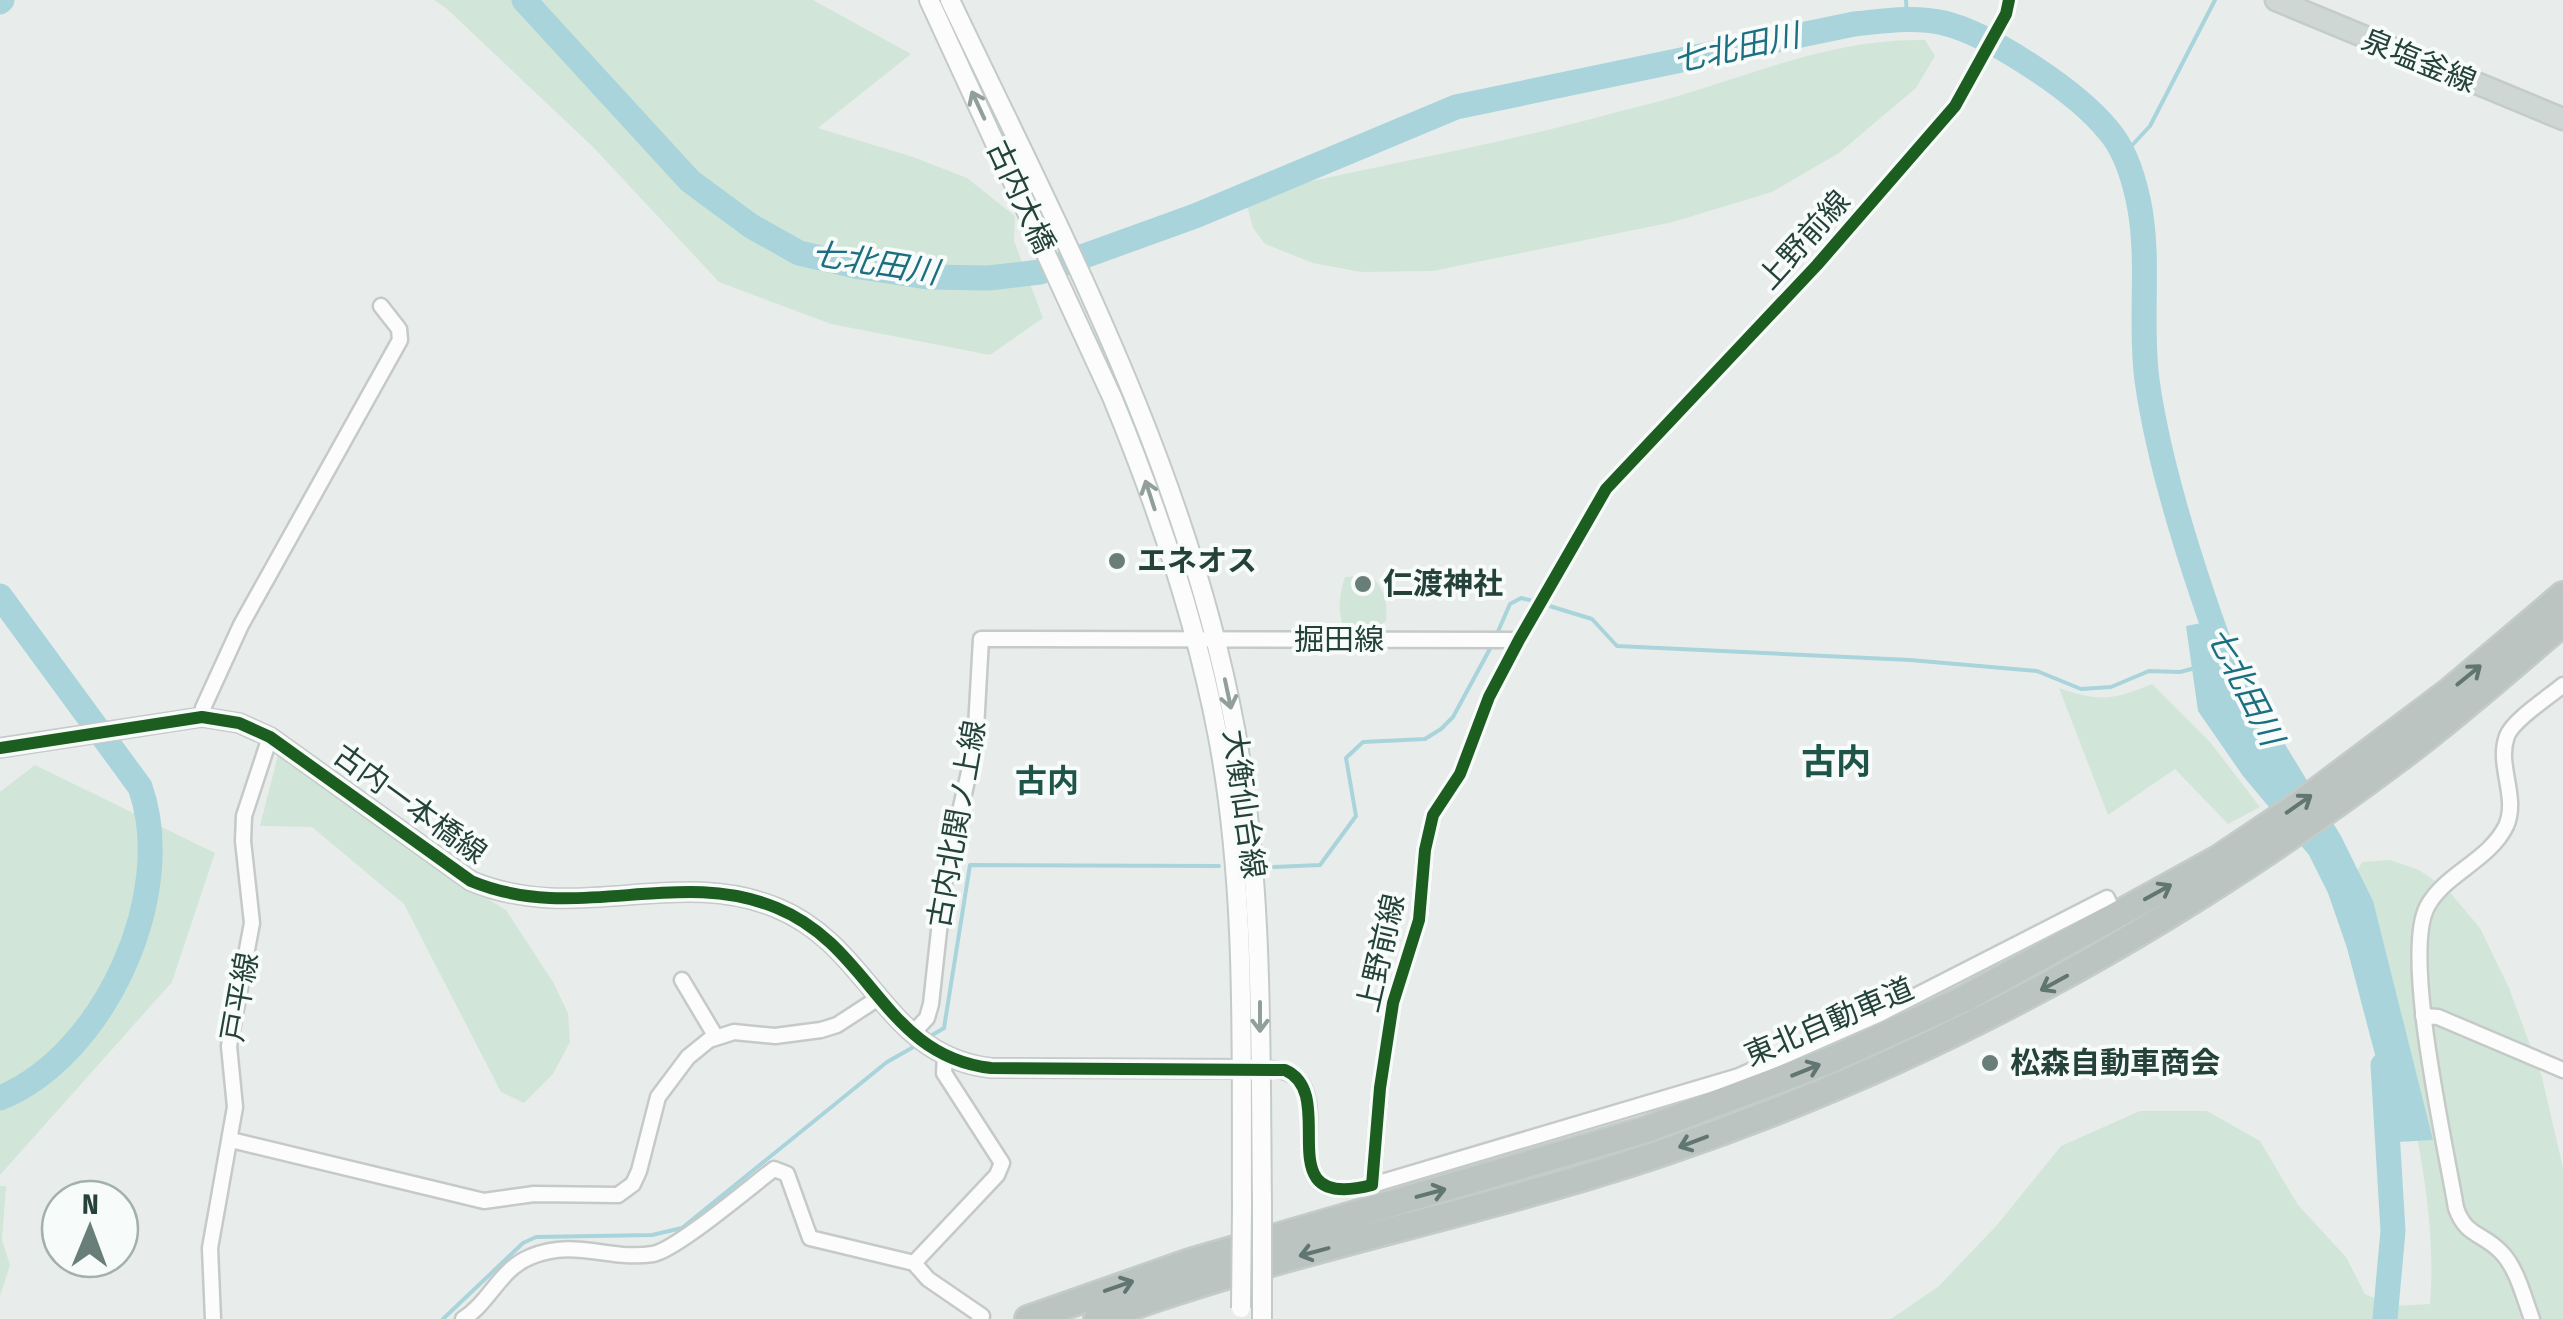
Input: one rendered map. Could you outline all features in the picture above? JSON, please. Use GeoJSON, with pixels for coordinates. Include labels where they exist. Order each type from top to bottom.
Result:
{"type":"FeatureCollection","features":[{"type":"Feature","properties":{"kind":"highway","name":"東北自動車道"},"geometry":{"type":"LineString","coordinates":[[2397,746],[2563,595]]}},
{"type":"Feature","properties":{"kind":"highway","name":"東北自動車道"},"geometry":{"type":"LineString","coordinates":[[1097,1319],[1281,1261],[1666,1151],[1899,1060],[1998,1014],[2130,940],[2397,746],[2462,709],[2563,623]]}},
{"type":"Feature","properties":{"kind":"highway"},"geometry":{"type":"LineString","coordinates":[[2462,709],[2563,635]]}},
{"type":"Feature","properties":{"kind":"highway","name":"東北自動車道"},"geometry":{"type":"LineString","coordinates":[[1028,1319],[1190,1262],[1563,1156],[1756,1090],[1964,1000],[2223,869]]}},
{"type":"Feature","properties":{"kind":"main road","name":"古内大橋"},"geometry":{"type":"LineString","coordinates":[[929,0],[1078,320]]}},
{"type":"Feature","properties":{"kind":"main road","name":"古内大橋"},"geometry":{"type":"LineString","coordinates":[[950,0],[1097,312]]}},
{"type":"Feature","properties":{"kind":"main road","name":"泉塩釜線"},"geometry":{"type":"LineString","coordinates":[[2276,0],[2314,9],[2563,119]]}},
{"type":"Feature","properties":{"kind":"main road","name":"大衡仙台線"},"geometry":{"type":"LineString","coordinates":[[1097,312],[1135,394],[1172,492],[1215,640],[1235,728],[1252,852],[1260,951],[1262,1311]]}},
{"type":"Feature","properties":{"kind":"main road","name":"大衡仙台線"},"geometry":{"type":"LineString","coordinates":[[1078,320],[1139,464],[1193,640],[1218,740],[1232,844],[1240,953],[1241,1314]]}},
{"type":"Feature","properties":{"kind":"main road"},"geometry":{"type":"LineString","coordinates":[[1088,340],[1106,332]]}},
{"type":"Feature","properties":{"kind":"main road","name":"古内一本橋線"},"geometry":{"type":"LineString","coordinates":[[0,748],[127,726],[202,718],[239,723],[270,737],[471,881],[531,899],[596,900],[713,891],[758,900],[782,910],[824,935],[842,951],[926,1045]]}},
{"type":"Feature","properties":{"kind":"main road"},"geometry":{"type":"LineString","coordinates":[[926,1045],[990,1068],[1261,1069]]}},
{"type":"Feature","properties":{"kind":"street","name":"上野前線"},"geometry":{"type":"LineString","coordinates":[[1372,1185],[1380,1088],[1393,1003],[1418,920],[1433,815],[1460,774],[1511,640],[1536,612],[1606,488],[1817,265],[1955,106],[2008,7]]}},
{"type":"Feature","properties":{"kind":"street"},"geometry":{"type":"LineString","coordinates":[[202,718],[202,708],[242,625],[400,340],[399,330],[382,306]]}},
{"type":"Feature","properties":{"kind":"street","name":"古内北関ノ上線"},"geometry":{"type":"LineString","coordinates":[[926,1045],[946,876],[975,746],[981,639],[1193,640]]}},
{"type":"Feature","properties":{"kind":"street","name":"掘田線"},"geometry":{"type":"LineString","coordinates":[[1193,640],[1511,640]]}},
{"type":"Feature","properties":{"kind":"street"},"geometry":{"type":"LineString","coordinates":[[2532,1319],[2509,1262],[2499,1249],[2462,1226],[2456,1208],[2424,1016],[2420,953],[2425,910],[2433,898],[2503,831],[2510,808],[2505,747],[2508,734],[2563,685]]}},
{"type":"Feature","properties":{"kind":"street","name":"戸平線"},"geometry":{"type":"LineString","coordinates":[[213,1319],[210,1248],[235,1107],[228,1046],[252,923],[244,816],[270,737]]}},
{"type":"Feature","properties":{"kind":"street"},"geometry":{"type":"LineString","coordinates":[[1261,1069],[1296,1074],[1304,1085],[1310,1166],[1322,1185],[1338,1192],[1739,1076],[1880,1014],[2107,898],[2112,912]]}},
{"type":"Feature","properties":{"kind":"street"},"geometry":{"type":"LineString","coordinates":[[682,980],[716,1037]]}},
{"type":"Feature","properties":{"kind":"street"},"geometry":{"type":"LineString","coordinates":[[231,1140],[465,1198],[501,1201],[548,1193],[610,1197],[627,1190],[639,1171],[654,1106],[688,1057],[716,1037],[734,1032],[775,1036],[822,1030],[880,997]]}},
{"type":"Feature","properties":{"kind":"street"},"geometry":{"type":"LineString","coordinates":[[2424,1016],[2438,1017],[2563,1070]]}},
{"type":"Feature","properties":{"kind":"street"},"geometry":{"type":"LineString","coordinates":[[914,1263],[997,1175],[1002,1163],[926,1045]]}},
{"type":"Feature","properties":{"kind":"street"},"geometry":{"type":"LineString","coordinates":[[463,1319],[490,1295],[509,1268],[530,1257],[559,1248],[628,1254],[664,1251],[774,1169],[787,1174],[810,1238],[914,1263],[928,1278],[982,1316],[980,1319]]}},
{"type":"Feature","properties":{"kind":"green space"},"geometry":{"type":"Polygon","coordinates":[[[434,0],[813,0],[911,54],[818,128],[967,178],[1015,216],[1014,241],[1043,318],[990,355],[831,324],[719,282],[593,147],[434,0]]]}},
{"type":"Feature","properties":{"kind":"green space"},"geometry":{"type":"Polygon","coordinates":[[[1925,40],[1935,56],[1916,88],[1839,153],[1772,192],[1673,222],[1433,271],[1361,272],[1313,263],[1265,244],[1253,228],[1246,202],[1248,196],[1591,119],[1834,50],[1925,40]]]}},
{"type":"Feature","properties":{"kind":"green space"},"geometry":{"type":"Polygon","coordinates":[[[1371,575],[1384,596],[1386,621],[1373,629],[1344,629],[1340,603],[1345,577],[1371,575]]]}},
{"type":"Feature","properties":{"kind":"green space"},"geometry":{"type":"Polygon","coordinates":[[[2152,684],[2210,742],[2260,807],[2228,824],[2175,769],[2108,815],[2059,688],[2106,697],[2152,684]]]}},
{"type":"Feature","properties":{"kind":"green space"},"geometry":{"type":"Polygon","coordinates":[[[278,755],[450,876],[506,910],[553,982],[568,1013],[570,1042],[553,1074],[524,1103],[501,1092],[404,904],[312,827],[260,826],[278,755]]]}},
{"type":"Feature","properties":{"kind":"green space"},"geometry":{"type":"Polygon","coordinates":[[[35,765],[215,853],[172,982],[0,1175],[0,792],[35,765]]]}},
{"type":"Feature","properties":{"kind":"green space"},"geometry":{"type":"Polygon","coordinates":[[[2390,860],[2419,870],[2448,890],[2480,928],[2509,988],[2542,1077],[2563,1168],[2563,1319],[1891,1319],[1939,1286],[1997,1225],[2061,1146],[2140,1111],[2207,1111],[2260,1141],[2298,1205],[2346,1257],[2365,1294],[2394,1306],[2430,1304],[2431,1253],[2419,1146],[2352,881],[2362,862],[2390,860]]]}},
{"type":"Feature","properties":{"kind":"green space"},"geometry":{"type":"Polygon","coordinates":[[[0,1186],[6,1186],[2,1240],[10,1265],[0,1296],[0,1186]]]}},
{"type":"Feature","properties":{"kind":"water"},"geometry":{"type":"Polygon","coordinates":[[[2222,619],[2261,705],[2341,836],[2373,901],[2433,1140],[2398,1142],[2347,948],[2328,893],[2309,855],[2243,776],[2198,711],[2186,626],[2222,619]]]}},
{"type":"Feature","properties":{"kind":"waterway","name":"七北田川"},"geometry":{"type":"LineString","coordinates":[[524,0],[690,181],[751,226],[799,253],[927,277],[989,278],[1040,272],[1195,216],[1456,107],[1854,24],[1922,20],[1964,29],[2009,52],[2076,99],[2108,130],[2127,163],[2142,222],[2145,357],[2152,413],[2178,517],[2222,651]]}},
{"type":"Feature","properties":{"kind":"waterway"},"geometry":{"type":"LineString","coordinates":[[1906,0],[1907,18]]}},
{"type":"Feature","properties":{"kind":"waterway"},"geometry":{"type":"LineString","coordinates":[[2123,155],[2150,126],[2215,0]]}},
{"type":"Feature","properties":{"kind":"waterway","name":"七北田川"},"geometry":{"type":"LineString","coordinates":[[0,596],[140,787],[149,829],[149,874],[140,921],[124,966],[100,1009],[72,1046],[38,1077],[0,1098]]}},
{"type":"Feature","properties":{"kind":"waterway"},"geometry":{"type":"LineString","coordinates":[[1496,636],[1510,604],[1521,598],[1534,601]]}},
{"type":"Feature","properties":{"kind":"waterway"},"geometry":{"type":"LineString","coordinates":[[1543,604],[1592,619],[1617,646],[1910,660],[2037,671],[2081,689],[2111,687],[2149,671],[2180,672],[2195,668]]}},
{"type":"Feature","properties":{"kind":"waterway"},"geometry":{"type":"LineString","coordinates":[[1274,867],[1320,865],[1356,816],[1346,758],[1363,742],[1425,739],[1441,729],[1453,717],[1492,645]]}},
{"type":"Feature","properties":{"kind":"waterway"},"geometry":{"type":"LineString","coordinates":[[929,1037],[944,1028],[970,865],[1219,866]]}},
{"type":"Feature","properties":{"kind":"waterway"},"geometry":{"type":"LineString","coordinates":[[443,1319],[523,1243],[536,1237],[652,1235],[682,1228],[887,1062],[917,1045]]}},
{"type":"Feature","properties":{"kind":"waterway","name":"七北田川"},"geometry":{"type":"LineString","coordinates":[[2383,1065],[2393,1231],[2385,1319]]}},
{"type":"Feature","properties":{"kind":"cycle path"},"geometry":{"type":"LineString","coordinates":[[0,748],[202,717],[239,723],[270,737],[471,881],[510,893],[549,898],[702,892],[777,908],[809,926],[835,948],[901,1022],[926,1043],[955,1059],[991,1068],[1285,1070],[1301,1083],[1307,1102],[1312,1168],[1320,1182],[1339,1189],[1372,1185],[1380,1088],[1393,1003],[1419,920],[1425,850],[1433,815],[1460,774],[1489,697],[1519,640],[1606,489],[1817,265],[1955,106],[2006,14],[2009,0]]}},
{"type":"Feature","properties":{"kind":"place","name":"エネオス"},"geometry":{"type":"Point","coordinates":[1117,561]}},
{"type":"Feature","properties":{"kind":"place","name":"仁渡神社"},"geometry":{"type":"Point","coordinates":[1363,584]}},
{"type":"Feature","properties":{"kind":"place","name":"松森自動車商会"},"geometry":{"type":"Point","coordinates":[1990,1063]}},
{"type":"Feature","properties":{"kind":"district","name":"古内"},"geometry":{"type":"Point","coordinates":[1836,762]}},
{"type":"Feature","properties":{"kind":"district","name":"古内"},"geometry":{"type":"Point","coordinates":[1047,781]}}]}
